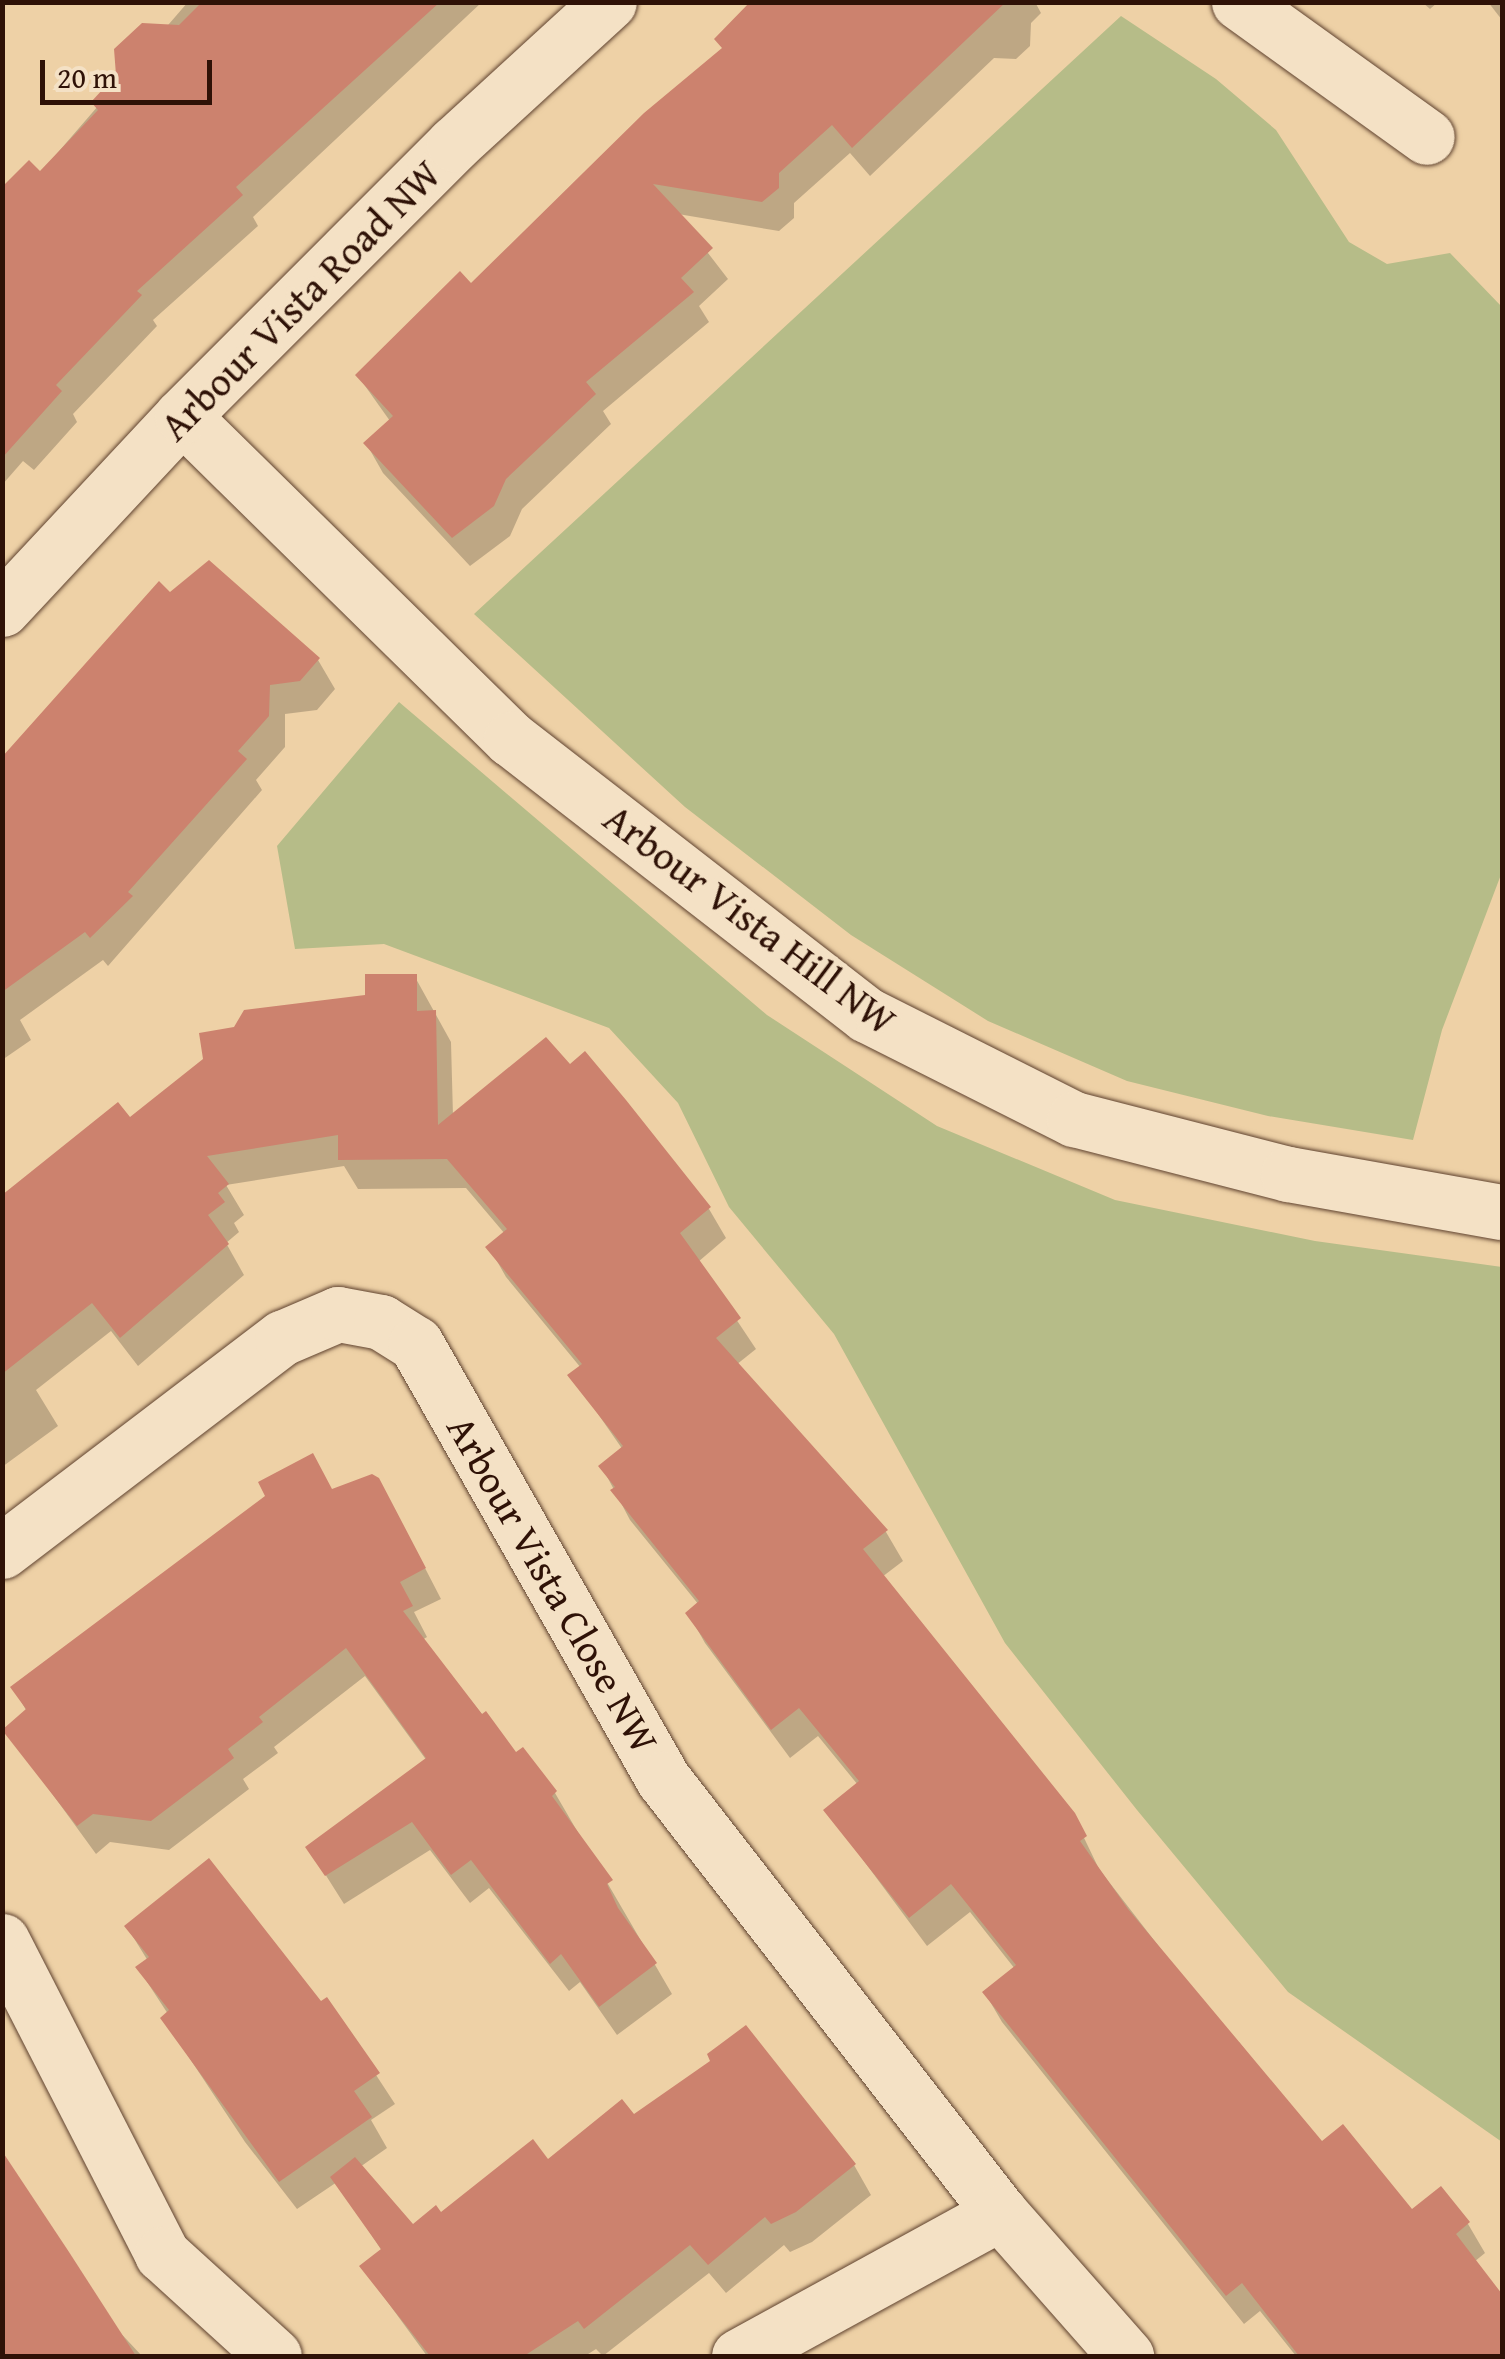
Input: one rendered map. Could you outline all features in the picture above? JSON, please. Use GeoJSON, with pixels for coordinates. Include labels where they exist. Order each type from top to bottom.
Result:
{"type":"FeatureCollection","features":[{"type":"Feature","properties":{"kind":"street","name":"Arbour Vista Road NW"},"geometry":{"type":"LineString","coordinates":[[2,609],[182,416],[454,144],[609,2]]}},
{"type":"Feature","properties":{"kind":"street"},"geometry":{"type":"LineString","coordinates":[[1239,2],[1427,137]]}},
{"type":"Feature","properties":{"kind":"street","name":"Arbour Vista Hill NW"},"geometry":{"type":"LineString","coordinates":[[182,416],[512,739],[867,1016],[1074,1119],[1288,1174],[1502,1212]]}},
{"type":"Feature","properties":{"kind":"street","name":"Arbour Vista Close NW"},"geometry":{"type":"LineString","coordinates":[[2,1550],[282,1338],[338,1314],[380,1322],[416,1344],[663,1780],[1000,2213],[1126,2356]]}},
{"type":"Feature","properties":{"kind":"street"},"geometry":{"type":"LineString","coordinates":[[2,1941],[162,2254],[274,2356]]}},
{"type":"Feature","properties":{"kind":"street"},"geometry":{"type":"LineString","coordinates":[[739,2356],[1000,2213]]}},
{"type":"Feature","properties":{"kind":"green space"},"geometry":{"type":"Polygon","coordinates":[[[1121,16],[1216,79],[1276,130],[1349,242],[1387,264],[1450,253],[1502,307],[1502,872],[1442,1030],[1413,1140],[1268,1116],[1127,1081],[988,1021],[851,935],[685,807],[474,614],[1121,16]]]}},
{"type":"Feature","properties":{"kind":"green space"},"geometry":{"type":"Polygon","coordinates":[[[399,702],[767,1015],[937,1126],[1115,1200],[1315,1241],[1502,1267],[1502,2142],[1288,1992],[1137,1810],[1005,1643],[834,1334],[729,1207],[678,1103],[609,1028],[384,944],[295,949],[277,846],[399,702]]]}},
{"type":"Feature","properties":{"kind":"building"},"geometry":{"type":"Polygon","coordinates":[[[202,2],[440,2],[236,187],[243,195],[137,291],[142,295],[56,385],[62,391],[2,458],[2,187],[29,160],[40,171],[98,110],[91,102],[116,75],[114,49],[142,23],[179,25],[202,2]]]}},
{"type":"Feature","properties":{"kind":"building"},"geometry":{"type":"Polygon","coordinates":[[[750,2],[1006,2],[852,148],[832,125],[779,173],[779,188],[762,202],[653,184],[713,248],[681,278],[694,292],[586,382],[596,394],[506,479],[494,506],[452,538],[363,443],[393,416],[355,375],[460,271],[471,283],[644,113],[722,48],[714,39],[750,2]]]}},
{"type":"Feature","properties":{"kind":"building"},"geometry":{"type":"Polygon","coordinates":[[[209,560],[320,658],[300,681],[270,685],[269,716],[238,751],[247,759],[128,892],[133,896],[90,938],[85,932],[2,992],[2,757],[159,581],[170,592],[209,560]]]}},
{"type":"Feature","properties":{"kind":"building"},"geometry":{"type":"Polygon","coordinates":[[[365,974],[417,974],[417,1011],[436,1010],[438,1125],[546,1037],[570,1064],[585,1051],[626,1100],[711,1207],[680,1233],[741,1318],[716,1338],[888,1530],[863,1549],[1075,1813],[1087,1836],[1080,1841],[1128,1909],[1322,2141],[1343,2124],[1412,2209],[1441,2186],[1470,2222],[1456,2234],[1502,2294],[1502,2356],[1299,2356],[1242,2283],[1226,2296],[982,1992],[1016,1965],[951,1884],[909,1918],[823,1810],[859,1781],[799,1708],[771,1730],[685,1613],[699,1601],[610,1490],[615,1487],[598,1466],[623,1446],[567,1375],[582,1364],[485,1247],[507,1229],[447,1159],[338,1160],[338,1135],[207,1156],[229,1184],[218,1193],[225,1202],[208,1215],[229,1244],[120,1338],[92,1303],[2,1374],[2,1195],[118,1102],[130,1117],[203,1059],[199,1033],[234,1027],[244,1010],[365,995],[365,974]]]}},
{"type":"Feature","properties":{"kind":"building"},"geometry":{"type":"Polygon","coordinates":[[[313,1453],[332,1489],[372,1474],[379,1478],[426,1568],[400,1582],[413,1606],[403,1611],[482,1714],[486,1711],[516,1752],[523,1747],[557,1791],[552,1796],[613,1880],[607,1884],[618,1908],[657,1963],[599,2007],[561,1954],[550,1964],[471,1860],[451,1875],[412,1822],[325,1876],[305,1847],[426,1758],[346,1648],[259,1717],[263,1722],[228,1749],[234,1758],[151,1821],[93,1814],[77,1826],[2,1730],[26,1709],[10,1687],[265,1496],[258,1482],[313,1453]]]}},
{"type":"Feature","properties":{"kind":"building"},"geometry":{"type":"Polygon","coordinates":[[[209,1858],[321,2001],[327,1997],[380,2073],[354,2091],[372,2117],[279,2182],[160,2018],[169,2010],[135,1967],[149,1957],[124,1926],[209,1858]]]}},
{"type":"Feature","properties":{"kind":"building"},"geometry":{"type":"Polygon","coordinates":[[[746,2025],[856,2164],[796,2212],[771,2224],[765,2217],[708,2265],[690,2245],[584,2329],[578,2321],[524,2356],[430,2356],[359,2266],[381,2249],[330,2177],[355,2157],[413,2224],[436,2205],[441,2212],[533,2139],[548,2159],[622,2099],[634,2114],[710,2061],[707,2054],[746,2025]]]}},
{"type":"Feature","properties":{"kind":"building"},"geometry":{"type":"Polygon","coordinates":[[[2,2151],[69,2252],[136,2356],[2,2356],[2,2151]]]}}]}
